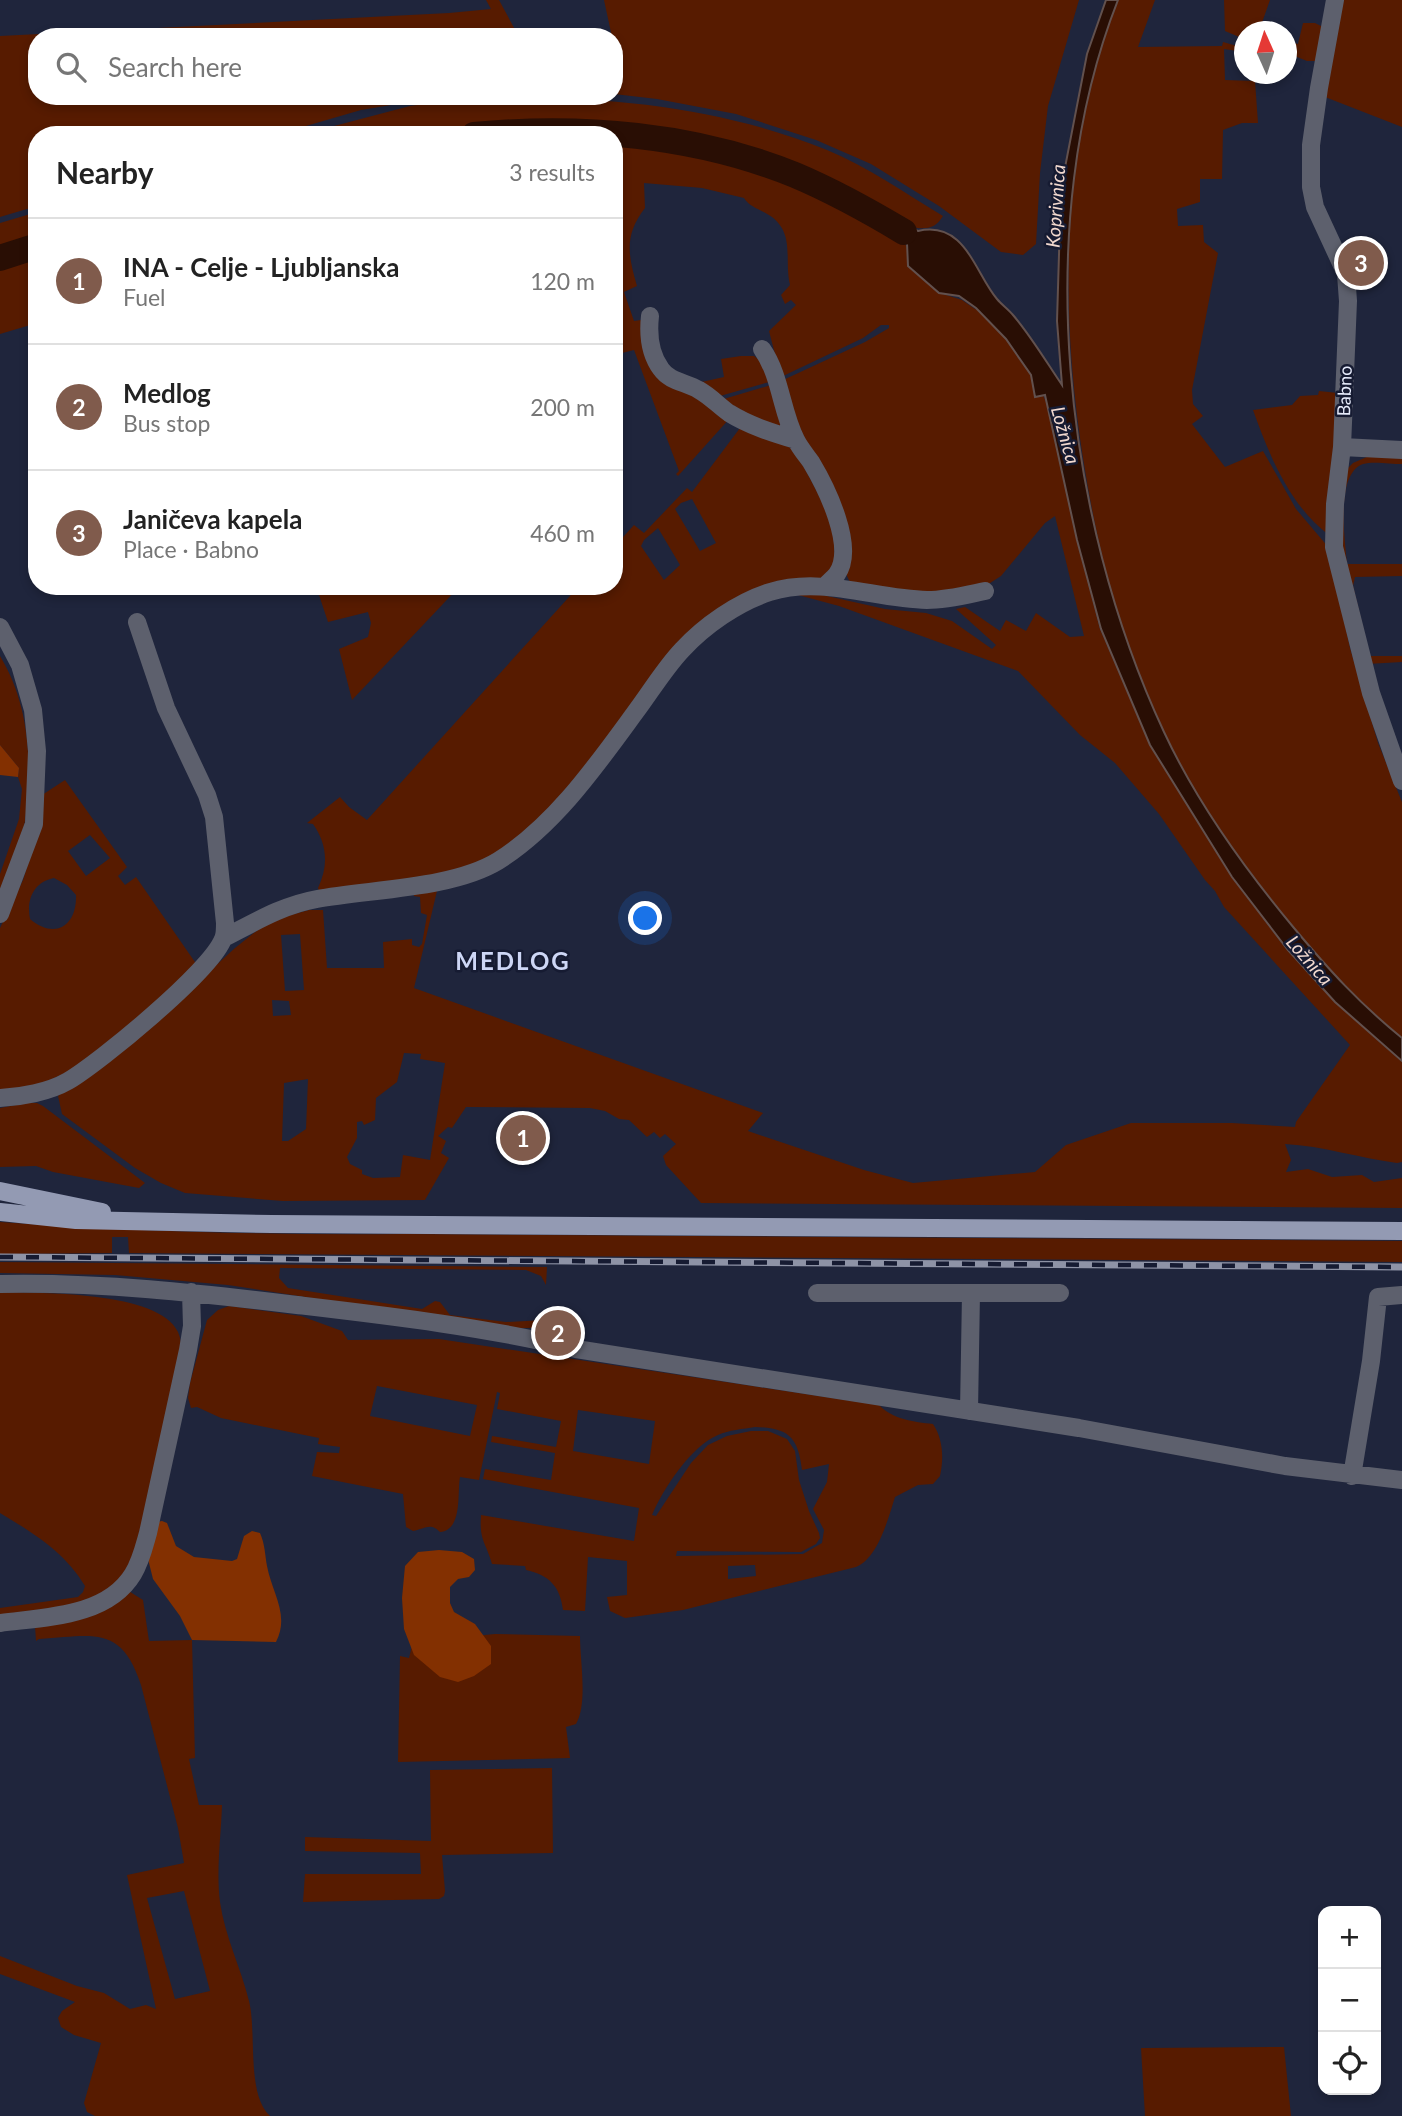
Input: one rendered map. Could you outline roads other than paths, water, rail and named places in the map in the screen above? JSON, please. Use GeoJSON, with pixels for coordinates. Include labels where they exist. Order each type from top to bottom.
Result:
{"type":"FeatureCollection","features":[{"type":"Feature","properties":{"kind":"main road"},"geometry":{"type":"LineString","coordinates":[[0,1191],[94,1210],[132,1222]]}},
{"type":"Feature","properties":{"kind":"main road"},"geometry":{"type":"LineString","coordinates":[[0,1212],[76,1220],[284,1225],[1402,1231]]}},
{"type":"Feature","properties":{"kind":"street","name":"Babno"},"geometry":{"type":"LineString","coordinates":[[1335,0],[1313,134],[1311,187],[1315,207],[1346,274],[1348,301],[1342,447],[1335,504],[1334,547],[1371,693],[1402,781]]}},
{"type":"Feature","properties":{"kind":"street"},"geometry":{"type":"LineString","coordinates":[[650,316],[653,353],[660,368],[670,378],[699,389],[730,413],[763,430],[796,440]]}},
{"type":"Feature","properties":{"kind":"street"},"geometry":{"type":"LineString","coordinates":[[762,349],[773,365],[796,440],[827,492],[842,536],[843,552],[838,572],[826,585]]}},
{"type":"Feature","properties":{"kind":"street"},"geometry":{"type":"LineString","coordinates":[[1342,447],[1402,450]]}},
{"type":"Feature","properties":{"kind":"street"},"geometry":{"type":"LineString","coordinates":[[0,1098],[15,1098],[66,1082],[118,1044],[200,970],[224,938],[274,911],[315,899],[466,876],[497,861],[557,810],[597,764],[682,650],[716,620],[749,601],[771,592],[826,585],[861,594],[928,600],[985,591]]}},
{"type":"Feature","properties":{"kind":"street"},"geometry":{"type":"LineString","coordinates":[[137,622],[166,708],[207,795],[214,817],[225,923],[224,938]]}},
{"type":"Feature","properties":{"kind":"street"},"geometry":{"type":"LineString","coordinates":[[0,627],[20,665],[33,710],[37,751],[34,824],[0,914]]}},
{"type":"Feature","properties":{"kind":"street"},"geometry":{"type":"LineString","coordinates":[[0,1283],[95,1285],[191,1292],[345,1310],[1352,1476],[1402,1480]]}},
{"type":"Feature","properties":{"kind":"street"},"geometry":{"type":"LineString","coordinates":[[0,1623],[92,1607],[108,1599],[133,1575],[148,1533],[188,1350],[192,1326],[191,1292]]}},
{"type":"Feature","properties":{"kind":"street"},"geometry":{"type":"LineString","coordinates":[[817,1293],[1060,1293]]}},
{"type":"Feature","properties":{"kind":"street"},"geometry":{"type":"LineString","coordinates":[[969,1411],[971,1293]]}},
{"type":"Feature","properties":{"kind":"street"},"geometry":{"type":"LineString","coordinates":[[1352,1476],[1370,1373],[1378,1297],[1402,1295]]}},
{"type":"Feature","properties":{"kind":"water"},"geometry":{"type":"Polygon","coordinates":[[[1106,0],[1118,0],[1091,87],[1074,178],[1068,273],[1070,369],[1082,465],[1102,559],[1130,648],[1164,732],[1191,784],[1257,882],[1294,928],[1345,986],[1402,1038],[1402,1061],[1335,1002],[1288,950],[1232,877],[1150,745],[1101,629],[1077,540],[1045,395],[1035,397],[1031,375],[1006,339],[976,308],[959,296],[939,293],[908,266],[907,243],[874,223],[873,204],[918,231],[947,233],[958,241],[989,288],[1026,332],[1062,385],[1057,321],[1061,188],[1087,54],[1106,0]]]}},
{"type":"Feature","properties":{"kind":"waterway","name":"Ložnica"},"geometry":{"type":"LineString","coordinates":[[623,135],[677,142],[757,161],[809,181],[904,232]]}},
{"type":"Feature","properties":{"kind":"waterway","name":"Ložnica"},"geometry":{"type":"LineString","coordinates":[[0,258],[28,249]]}},
{"type":"Feature","properties":{"kind":"railway"},"geometry":{"type":"LineString","coordinates":[[0,1257],[1402,1267]]}},
{"type":"Feature","properties":{"kind":"place","name":"Janičeva kapela"},"geometry":{"type":"Point","coordinates":[1361,263]}},
{"type":"Feature","properties":{"kind":"place","name":"INA - Celje - Ljubljanska"},"geometry":{"type":"Point","coordinates":[523,1138]}},
{"type":"Feature","properties":{"kind":"place","name":"Medlog"},"geometry":{"type":"Point","coordinates":[558,1333]}},
{"type":"Feature","properties":{"kind":"district","name":"MEDLOG"},"geometry":{"type":"Point","coordinates":[513,960]}},
{"type":"Feature","properties":{"kind":"water label","name":"Koprivnica"},"geometry":{"type":"Point","coordinates":[1055,206]}}]}
